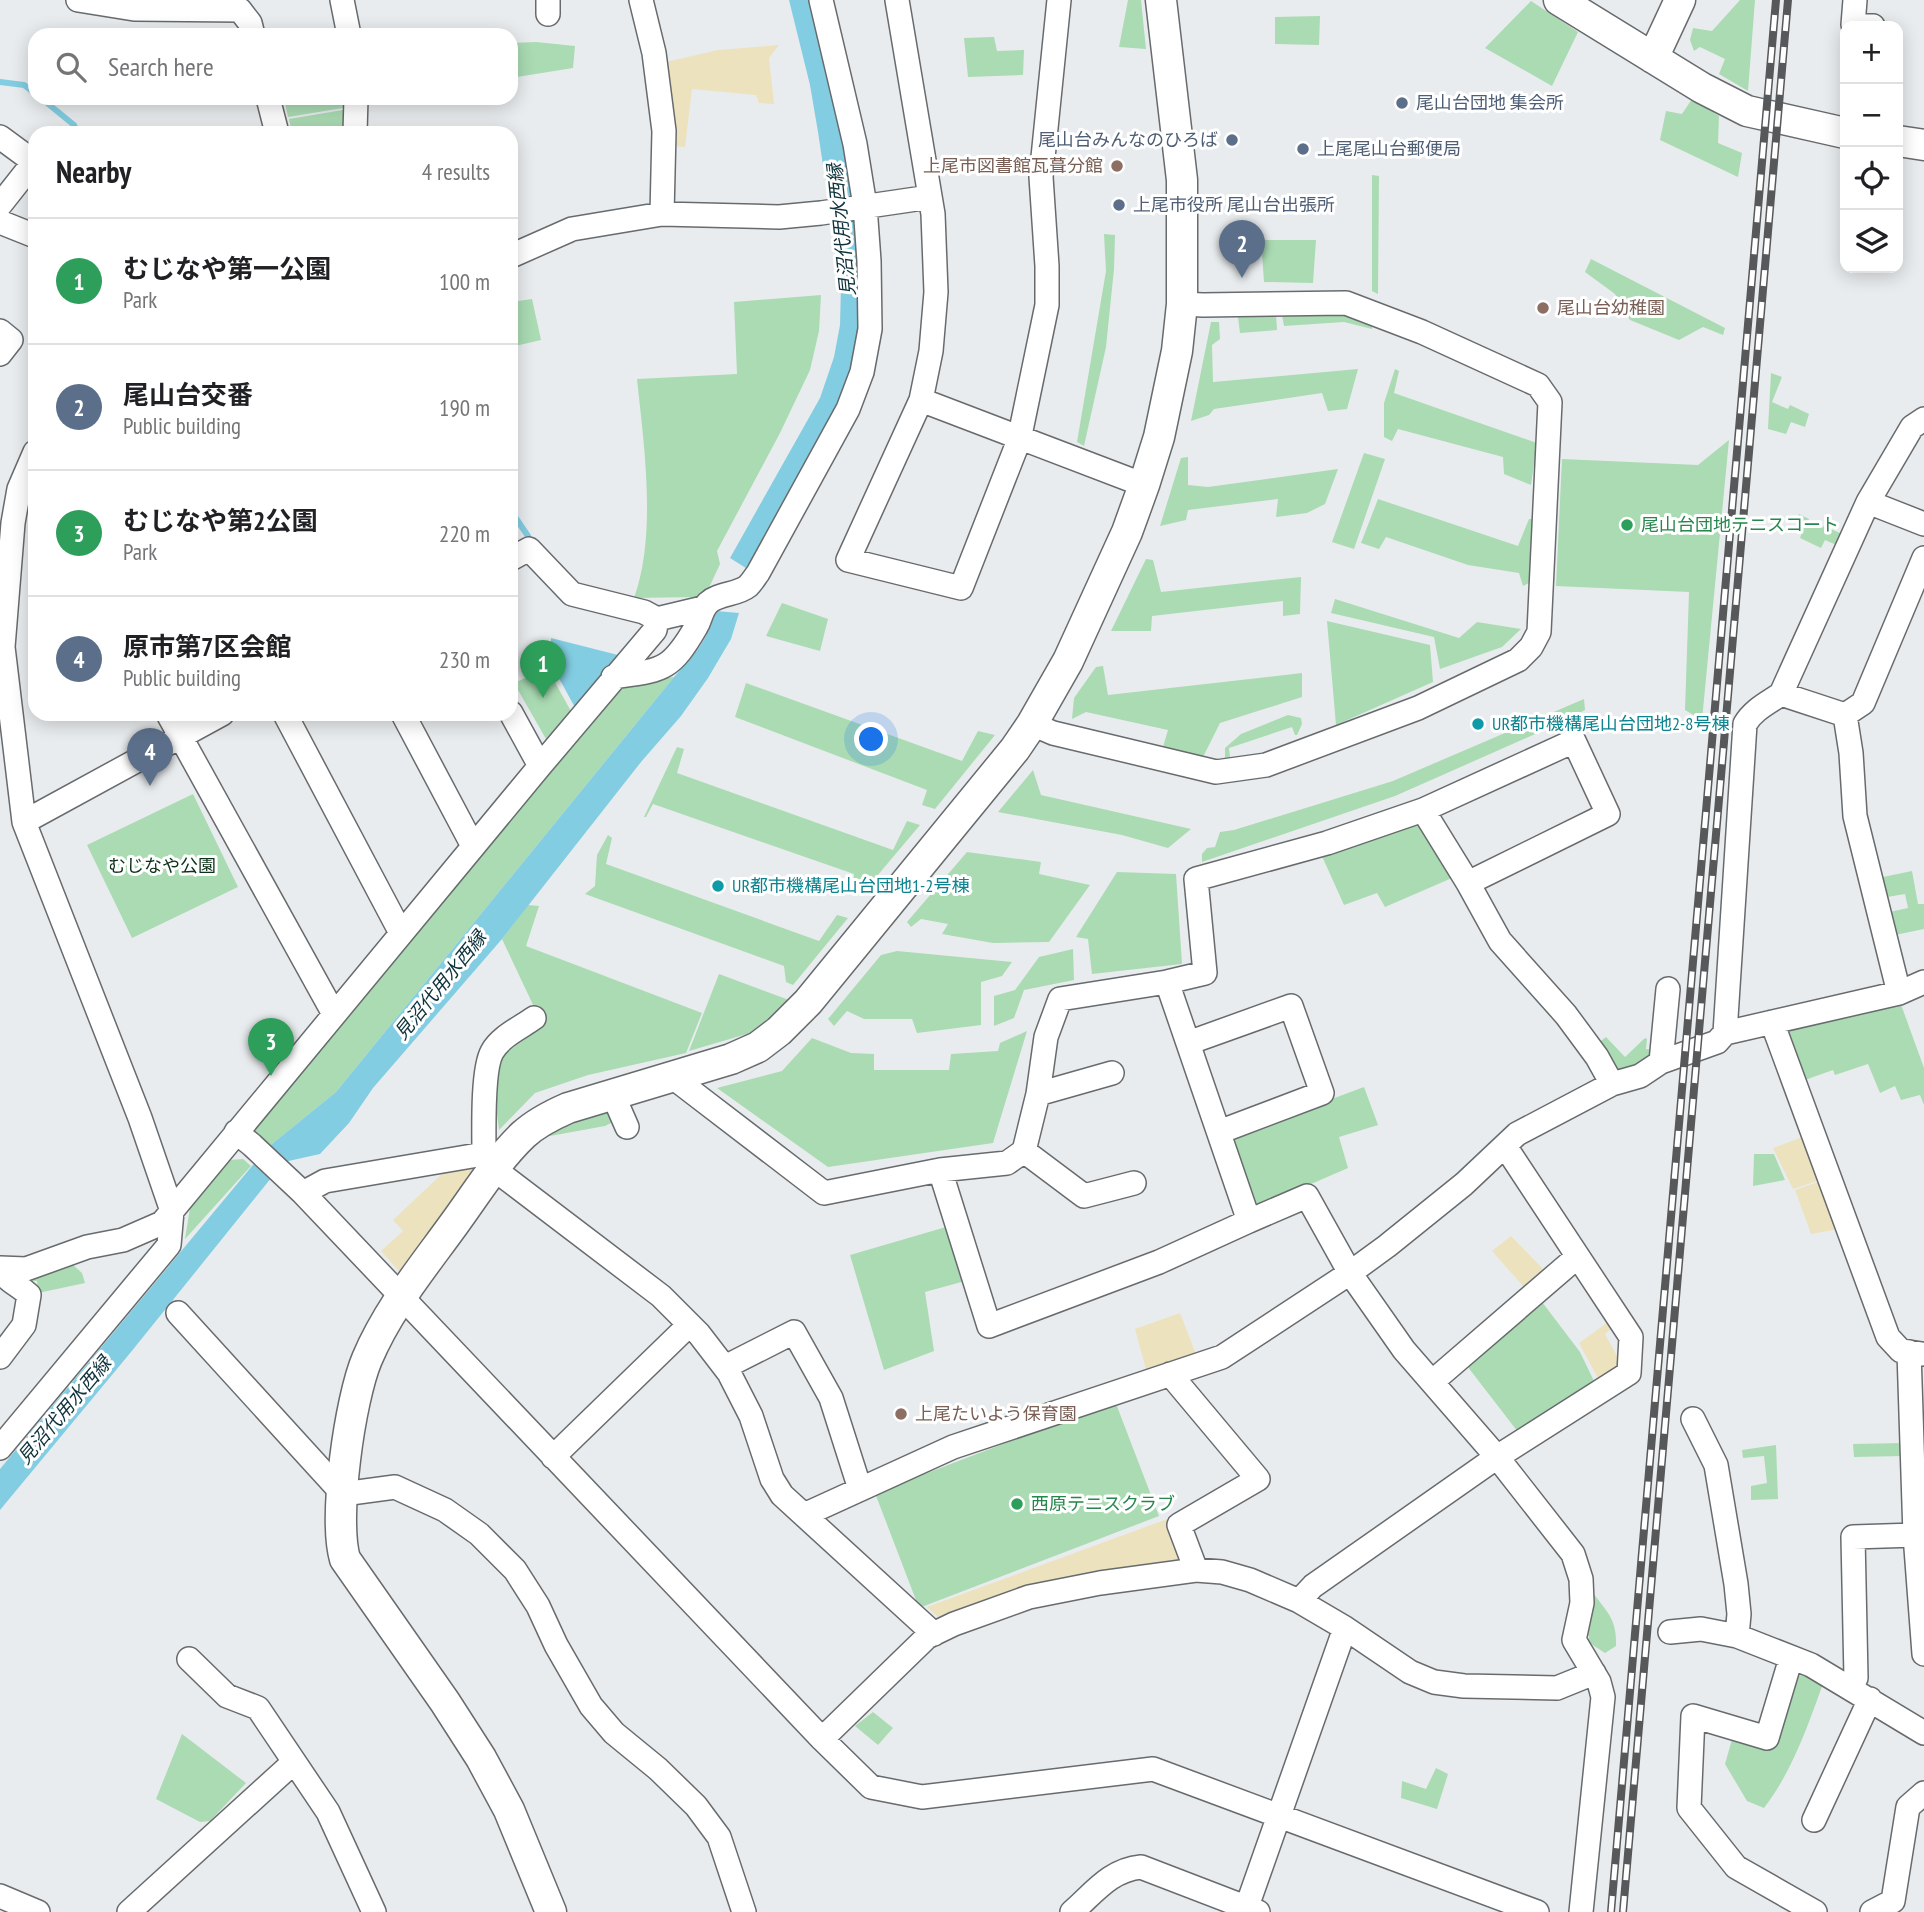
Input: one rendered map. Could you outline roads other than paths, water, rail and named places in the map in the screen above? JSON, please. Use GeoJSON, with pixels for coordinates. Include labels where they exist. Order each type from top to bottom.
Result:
{"type":"FeatureCollection","features":[{"type":"Feature","properties":{"kind":"street"},"geometry":{"type":"LineString","coordinates":[[78,0],[134,9],[240,10],[251,28]]}},
{"type":"Feature","properties":{"kind":"street"},"geometry":{"type":"LineString","coordinates":[[342,0],[348,28]]}},
{"type":"Feature","properties":{"kind":"street"},"geometry":{"type":"LineString","coordinates":[[641,0],[654,53],[664,131],[662,214]]}},
{"type":"Feature","properties":{"kind":"street"},"geometry":{"type":"LineString","coordinates":[[613,677],[658,670],[669,663],[681,652],[698,623],[703,608],[711,600],[746,587],[758,573],[848,409],[862,372],[870,329],[869,261],[855,144],[821,0]]}},
{"type":"Feature","properties":{"kind":"street"},"geometry":{"type":"LineString","coordinates":[[897,0],[933,214],[936,292],[932,351],[921,400],[848,559],[961,588],[1019,440],[1047,305],[1041,177],[1059,0]]}},
{"type":"Feature","properties":{"kind":"street"},"geometry":{"type":"LineString","coordinates":[[551,1912],[509,1810],[481,1758],[345,1559],[340,1528],[348,1441],[359,1380],[377,1338],[401,1297],[492,1163],[546,1118],[568,1108],[731,1059],[758,1047],[802,1009],[950,830],[1032,724],[1068,661],[1099,596],[1144,485],[1161,425],[1177,351],[1182,304],[1182,180],[1161,0]]}},
{"type":"Feature","properties":{"kind":"street"},"geometry":{"type":"LineString","coordinates":[[1559,0],[1702,88],[1747,111],[1840,132]]}},
{"type":"Feature","properties":{"kind":"street"},"geometry":{"type":"LineString","coordinates":[[1653,58],[1680,0]]}},
{"type":"Feature","properties":{"kind":"street"},"geometry":{"type":"LineString","coordinates":[[1853,21],[1855,0]]}},
{"type":"Feature","properties":{"kind":"street"},"geometry":{"type":"LineString","coordinates":[[270,105],[275,126]]}},
{"type":"Feature","properties":{"kind":"street"},"geometry":{"type":"LineString","coordinates":[[355,126],[356,105]]}},
{"type":"Feature","properties":{"kind":"street"},"geometry":{"type":"LineString","coordinates":[[0,137],[28,158]]}},
{"type":"Feature","properties":{"kind":"street"},"geometry":{"type":"LineString","coordinates":[[1903,142],[1924,145]]}},
{"type":"Feature","properties":{"kind":"street"},"geometry":{"type":"LineString","coordinates":[[0,205],[28,170]]}},
{"type":"Feature","properties":{"kind":"street"},"geometry":{"type":"LineString","coordinates":[[518,253],[572,229],[662,214],[779,217],[930,197]]}},
{"type":"Feature","properties":{"kind":"street"},"geometry":{"type":"LineString","coordinates":[[0,222],[28,233]]}},
{"type":"Feature","properties":{"kind":"street"},"geometry":{"type":"LineString","coordinates":[[1032,724],[1053,733],[1216,772],[1266,765],[1418,708],[1518,660],[1531,647],[1539,632],[1550,402],[1538,385],[1422,332],[1346,303],[1182,304]]}},
{"type":"Feature","properties":{"kind":"street"},"geometry":{"type":"LineString","coordinates":[[0,331],[11,340],[0,354]]}},
{"type":"Feature","properties":{"kind":"street"},"geometry":{"type":"LineString","coordinates":[[921,400],[1019,440],[1144,485]]}},
{"type":"Feature","properties":{"kind":"street"},"geometry":{"type":"LineString","coordinates":[[1726,1034],[1745,724],[1762,706],[1781,694],[1868,502],[1912,427],[1924,418]]}},
{"type":"Feature","properties":{"kind":"street"},"geometry":{"type":"LineString","coordinates":[[0,1448],[169,1245],[172,1211],[140,1118],[24,822],[3,647],[7,526],[28,468]]}},
{"type":"Feature","properties":{"kind":"street"},"geometry":{"type":"LineString","coordinates":[[1868,502],[1924,524]]}},
{"type":"Feature","properties":{"kind":"street"},"geometry":{"type":"LineString","coordinates":[[7,526],[28,515]]}},
{"type":"Feature","properties":{"kind":"street"},"geometry":{"type":"LineString","coordinates":[[518,555],[529,549],[572,594],[644,612],[657,619],[703,608]]}},
{"type":"Feature","properties":{"kind":"street"},"geometry":{"type":"LineString","coordinates":[[1845,715],[1863,703],[1924,558]]}},
{"type":"Feature","properties":{"kind":"street"},"geometry":{"type":"LineString","coordinates":[[0,1357],[24,1325],[29,1295],[6,1280],[0,1269],[26,1269],[87,1247],[123,1240],[162,1223],[244,1138],[334,1014],[655,630],[657,619]]}},
{"type":"Feature","properties":{"kind":"street"},"geometry":{"type":"LineString","coordinates":[[1781,694],[1845,715]]}},
{"type":"Feature","properties":{"kind":"street"},"geometry":{"type":"LineString","coordinates":[[1845,715],[1851,753],[1855,816],[1899,993]]}},
{"type":"Feature","properties":{"kind":"street"},"geometry":{"type":"LineString","coordinates":[[172,721],[334,1014]]}},
{"type":"Feature","properties":{"kind":"street"},"geometry":{"type":"LineString","coordinates":[[24,822],[209,721]]}},
{"type":"Feature","properties":{"kind":"street"},"geometry":{"type":"LineString","coordinates":[[289,721],[401,933]]}},
{"type":"Feature","properties":{"kind":"street"},"geometry":{"type":"LineString","coordinates":[[407,721],[473,846]]}},
{"type":"Feature","properties":{"kind":"street"},"geometry":{"type":"LineString","coordinates":[[515,721],[540,766]]}},
{"type":"Feature","properties":{"kind":"street"},"geometry":{"type":"LineString","coordinates":[[674,1077],[824,1193],[940,1170],[1007,1163],[1024,1151],[1038,1094],[1046,1037],[1060,999],[1167,982],[1205,972],[1196,879],[1327,843],[1423,810],[1574,741],[1608,814],[1468,883]]}},
{"type":"Feature","properties":{"kind":"street"},"geometry":{"type":"LineString","coordinates":[[1423,810],[1500,941],[1566,1015],[1597,1057],[1612,1084]]}},
{"type":"Feature","properties":{"kind":"street"},"geometry":{"type":"LineString","coordinates":[[1167,982],[1249,1221]]}},
{"type":"Feature","properties":{"kind":"street"},"geometry":{"type":"LineString","coordinates":[[804,1515],[953,1447],[1222,1357],[1350,1273],[1464,1184],[1517,1134],[1612,1084],[1640,1076],[1661,1062],[1717,1042],[1726,1034],[1899,993],[1924,982]]}},
{"type":"Feature","properties":{"kind":"street"},"geometry":{"type":"LineString","coordinates":[[1661,1062],[1668,989]]}},
{"type":"Feature","properties":{"kind":"street"},"geometry":{"type":"LineString","coordinates":[[1188,1043],[1290,1006],[1322,1093],[1219,1132]]}},
{"type":"Feature","properties":{"kind":"street"},"geometry":{"type":"LineString","coordinates":[[534,1018],[500,1042],[491,1053],[484,1106],[492,1163],[661,1296],[689,1325],[725,1367],[751,1416],[772,1479],[782,1495],[934,1634]]}},
{"type":"Feature","properties":{"kind":"street"},"geometry":{"type":"LineString","coordinates":[[1772,1022],[1888,1337],[1900,1351],[1916,1353],[1915,1535],[1921,1576],[1924,1654]]}},
{"type":"Feature","properties":{"kind":"street"},"geometry":{"type":"LineString","coordinates":[[1038,1094],[1112,1073]]}},
{"type":"Feature","properties":{"kind":"street"},"geometry":{"type":"LineString","coordinates":[[613,1095],[627,1126]]}},
{"type":"Feature","properties":{"kind":"street"},"geometry":{"type":"LineString","coordinates":[[244,1138],[295,1186],[822,1739],[871,1787],[922,1797],[1153,1769],[1537,1912]]}},
{"type":"Feature","properties":{"kind":"street"},"geometry":{"type":"LineString","coordinates":[[1298,1601],[1313,1586],[1497,1457],[1629,1373],[1631,1337],[1504,1146]]}},
{"type":"Feature","properties":{"kind":"street"},"geometry":{"type":"LineString","coordinates":[[1024,1151],[1084,1196],[1134,1183]]}},
{"type":"Feature","properties":{"kind":"street"},"geometry":{"type":"LineString","coordinates":[[295,1186],[492,1163]]}},
{"type":"Feature","properties":{"kind":"street"},"geometry":{"type":"LineString","coordinates":[[940,1170],[989,1326],[1159,1262],[1307,1196],[1350,1273],[1404,1350],[1497,1457],[1573,1554],[1581,1579],[1582,1603],[1574,1640],[1599,1682],[1602,1697],[1581,1912]]}},
{"type":"Feature","properties":{"kind":"street"},"geometry":{"type":"LineString","coordinates":[[1432,1382],[1577,1257]]}},
{"type":"Feature","properties":{"kind":"street"},"geometry":{"type":"LineString","coordinates":[[178,1313],[343,1494]]}},
{"type":"Feature","properties":{"kind":"street"},"geometry":{"type":"LineString","coordinates":[[553,1457],[689,1325]]}},
{"type":"Feature","properties":{"kind":"street"},"geometry":{"type":"LineString","coordinates":[[725,1367],[794,1332],[831,1398],[860,1489]]}},
{"type":"Feature","properties":{"kind":"street"},"geometry":{"type":"LineString","coordinates":[[1170,1374],[1258,1479],[1179,1525],[1196,1570]]}},
{"type":"Feature","properties":{"kind":"street"},"geometry":{"type":"LineString","coordinates":[[1693,1419],[1716,1465],[1736,1584],[1739,1614],[1737,1636]]}},
{"type":"Feature","properties":{"kind":"street"},"geometry":{"type":"LineString","coordinates":[[343,1494],[395,1487],[445,1510],[479,1534],[515,1570],[538,1606],[556,1645],[591,1706],[614,1733],[658,1769],[696,1806],[719,1837],[744,1912]]}},
{"type":"Feature","properties":{"kind":"street"},"geometry":{"type":"LineString","coordinates":[[1850,1687],[1856,1678],[1853,1537],[1915,1535]]}},
{"type":"Feature","properties":{"kind":"street"},"geometry":{"type":"LineString","coordinates":[[822,1739],[927,1637],[954,1624],[1029,1597],[1100,1583],[1196,1570],[1222,1572],[1250,1580],[1298,1601],[1345,1628],[1410,1672],[1434,1682],[1464,1686],[1557,1688],[1594,1674]]}},
{"type":"Feature","properties":{"kind":"street"},"geometry":{"type":"LineString","coordinates":[[1072,1912],[1103,1882],[1127,1868],[1141,1867],[1250,1910],[1278,1817],[1345,1628]]}},
{"type":"Feature","properties":{"kind":"street"},"geometry":{"type":"LineString","coordinates":[[1670,1632],[1700,1629],[1737,1636],[1811,1665],[1924,1733]]}},
{"type":"Feature","properties":{"kind":"street"},"geometry":{"type":"LineString","coordinates":[[1791,1658],[1767,1738],[1693,1716],[1689,1808],[1736,1867],[1815,1912]]}},
{"type":"Feature","properties":{"kind":"street"},"geometry":{"type":"LineString","coordinates":[[189,1659],[227,1696],[258,1708],[328,1812],[374,1912]]}},
{"type":"Feature","properties":{"kind":"street"},"geometry":{"type":"LineString","coordinates":[[1814,1820],[1870,1699]]}},
{"type":"Feature","properties":{"kind":"street"},"geometry":{"type":"LineString","coordinates":[[129,1912],[294,1762]]}},
{"type":"Feature","properties":{"kind":"street"},"geometry":{"type":"LineString","coordinates":[[1872,1912],[1893,1902],[1908,1807],[1924,1793]]}},
{"type":"Feature","properties":{"kind":"street"},"geometry":{"type":"LineString","coordinates":[[0,1896],[38,1912]]}},
{"type":"Feature","properties":{"kind":"water","name":"見沼代用水西縁"},"geometry":{"type":"Polygon","coordinates":[[[789,0],[812,0],[854,198],[862,322],[844,402],[749,570],[730,558],[820,398],[834,357],[840,325],[841,286],[818,132],[810,85],[789,0]]]}},
{"type":"Feature","properties":{"kind":"water"},"geometry":{"type":"Polygon","coordinates":[[[716,611],[739,613],[731,639],[681,716],[641,762],[502,939],[373,1088],[349,1123],[320,1154],[284,1162],[0,1510],[0,1469],[267,1148],[336,1092],[694,654],[716,611]]]}},
{"type":"Feature","properties":{"kind":"water"},"geometry":{"type":"Polygon","coordinates":[[[551,638],[622,656],[577,711],[550,662],[551,638]]]}},
{"type":"Feature","properties":{"kind":"waterway"},"geometry":{"type":"LineString","coordinates":[[0,82],[28,88]]}},
{"type":"Feature","properties":{"kind":"waterway"},"geometry":{"type":"LineString","coordinates":[[50,105],[74,126]]}},
{"type":"Feature","properties":{"kind":"waterway"},"geometry":{"type":"LineString","coordinates":[[518,521],[528,536]]}},
{"type":"Feature","properties":{"kind":"railway"},"geometry":{"type":"LineString","coordinates":[[1611,1912],[1776,0]]}},
{"type":"Feature","properties":{"kind":"railway"},"geometry":{"type":"LineString","coordinates":[[1623,1912],[1788,0]]}},
{"type":"Feature","properties":{"kind":"place","name":"尾山台団地 集会所"},"geometry":{"type":"Point","coordinates":[1402,103]}},
{"type":"Feature","properties":{"kind":"place","name":"尾山台みんなのひろば"},"geometry":{"type":"Point","coordinates":[1232,140]}},
{"type":"Feature","properties":{"kind":"place","name":"上尾尾山台郵便局"},"geometry":{"type":"Point","coordinates":[1303,149]}},
{"type":"Feature","properties":{"kind":"place","name":"上尾市図書館瓦葺分館"},"geometry":{"type":"Point","coordinates":[1117,166]}},
{"type":"Feature","properties":{"kind":"place","name":"上尾市役所 尾山台出張所"},"geometry":{"type":"Point","coordinates":[1119,205]}},
{"type":"Feature","properties":{"kind":"place","name":"尾山台交番"},"geometry":{"type":"Point","coordinates":[1242,278]}},
{"type":"Feature","properties":{"kind":"place","name":"尾山台幼稚園"},"geometry":{"type":"Point","coordinates":[1543,308]}},
{"type":"Feature","properties":{"kind":"place","name":"尾山台団地テニスコート"},"geometry":{"type":"Point","coordinates":[1627,525]}},
{"type":"Feature","properties":{"kind":"place","name":"むじなや第一公園"},"geometry":{"type":"Point","coordinates":[543,698]}},
{"type":"Feature","properties":{"kind":"place","name":"UR都市機構尾山台団地2-8号棟"},"geometry":{"type":"Point","coordinates":[1478,724]}},
{"type":"Feature","properties":{"kind":"place","name":"原市第7区会館"},"geometry":{"type":"Point","coordinates":[150,786]}},
{"type":"Feature","properties":{"kind":"place","name":"UR都市機構尾山台団地1-2号棟"},"geometry":{"type":"Point","coordinates":[718,886]}},
{"type":"Feature","properties":{"kind":"place","name":"むじなや第2公園"},"geometry":{"type":"Point","coordinates":[271,1076]}},
{"type":"Feature","properties":{"kind":"place","name":"上尾たいよう保育園"},"geometry":{"type":"Point","coordinates":[901,1414]}},
{"type":"Feature","properties":{"kind":"place","name":"西原テニスクラブ"},"geometry":{"type":"Point","coordinates":[1017,1504]}},
{"type":"Feature","properties":{"kind":"park label","name":"むじなや公園"},"geometry":{"type":"Point","coordinates":[162,866]}},
{"type":"Feature","properties":{"kind":"water label","name":"見沼代用水西緑"},"geometry":{"type":"Point","coordinates":[64,1410]}}]}
